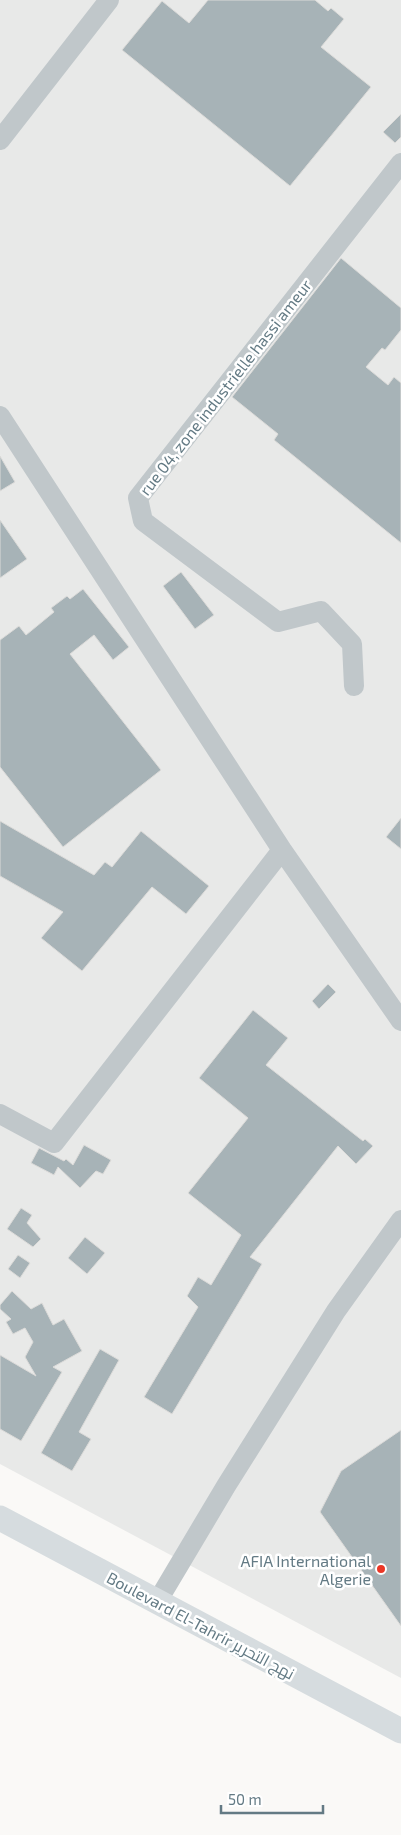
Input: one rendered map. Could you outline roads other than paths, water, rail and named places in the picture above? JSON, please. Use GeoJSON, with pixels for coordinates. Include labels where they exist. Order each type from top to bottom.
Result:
{"type":"FeatureCollection","features":[{"type":"Feature","properties":{"kind":"main road","name":"Boulevard El-Tahrir نهج التحرير"},"geometry":{"type":"LineString","coordinates":[[0,1518],[401,1732]]}},
{"type":"Feature","properties":{"kind":"street"},"geometry":{"type":"LineString","coordinates":[[0,140],[109,0]]}},
{"type":"Feature","properties":{"kind":"street","name":"rue 04, zone industrielle hassi ameur"},"geometry":{"type":"LineString","coordinates":[[354,686],[352,644],[321,611],[278,622],[143,521],[138,498],[401,163]]}},
{"type":"Feature","properties":{"kind":"street"},"geometry":{"type":"LineString","coordinates":[[0,416],[282,850],[401,1021]]}},
{"type":"Feature","properties":{"kind":"street"},"geometry":{"type":"LineString","coordinates":[[0,1114],[54,1143],[282,850]]}},
{"type":"Feature","properties":{"kind":"street"},"geometry":{"type":"LineString","coordinates":[[157,1602],[226,1486],[331,1319],[401,1220]]}},
{"type":"Feature","properties":{"kind":"place","name":"AFIA International Algerie"},"geometry":{"type":"Point","coordinates":[381,1569]}}]}
